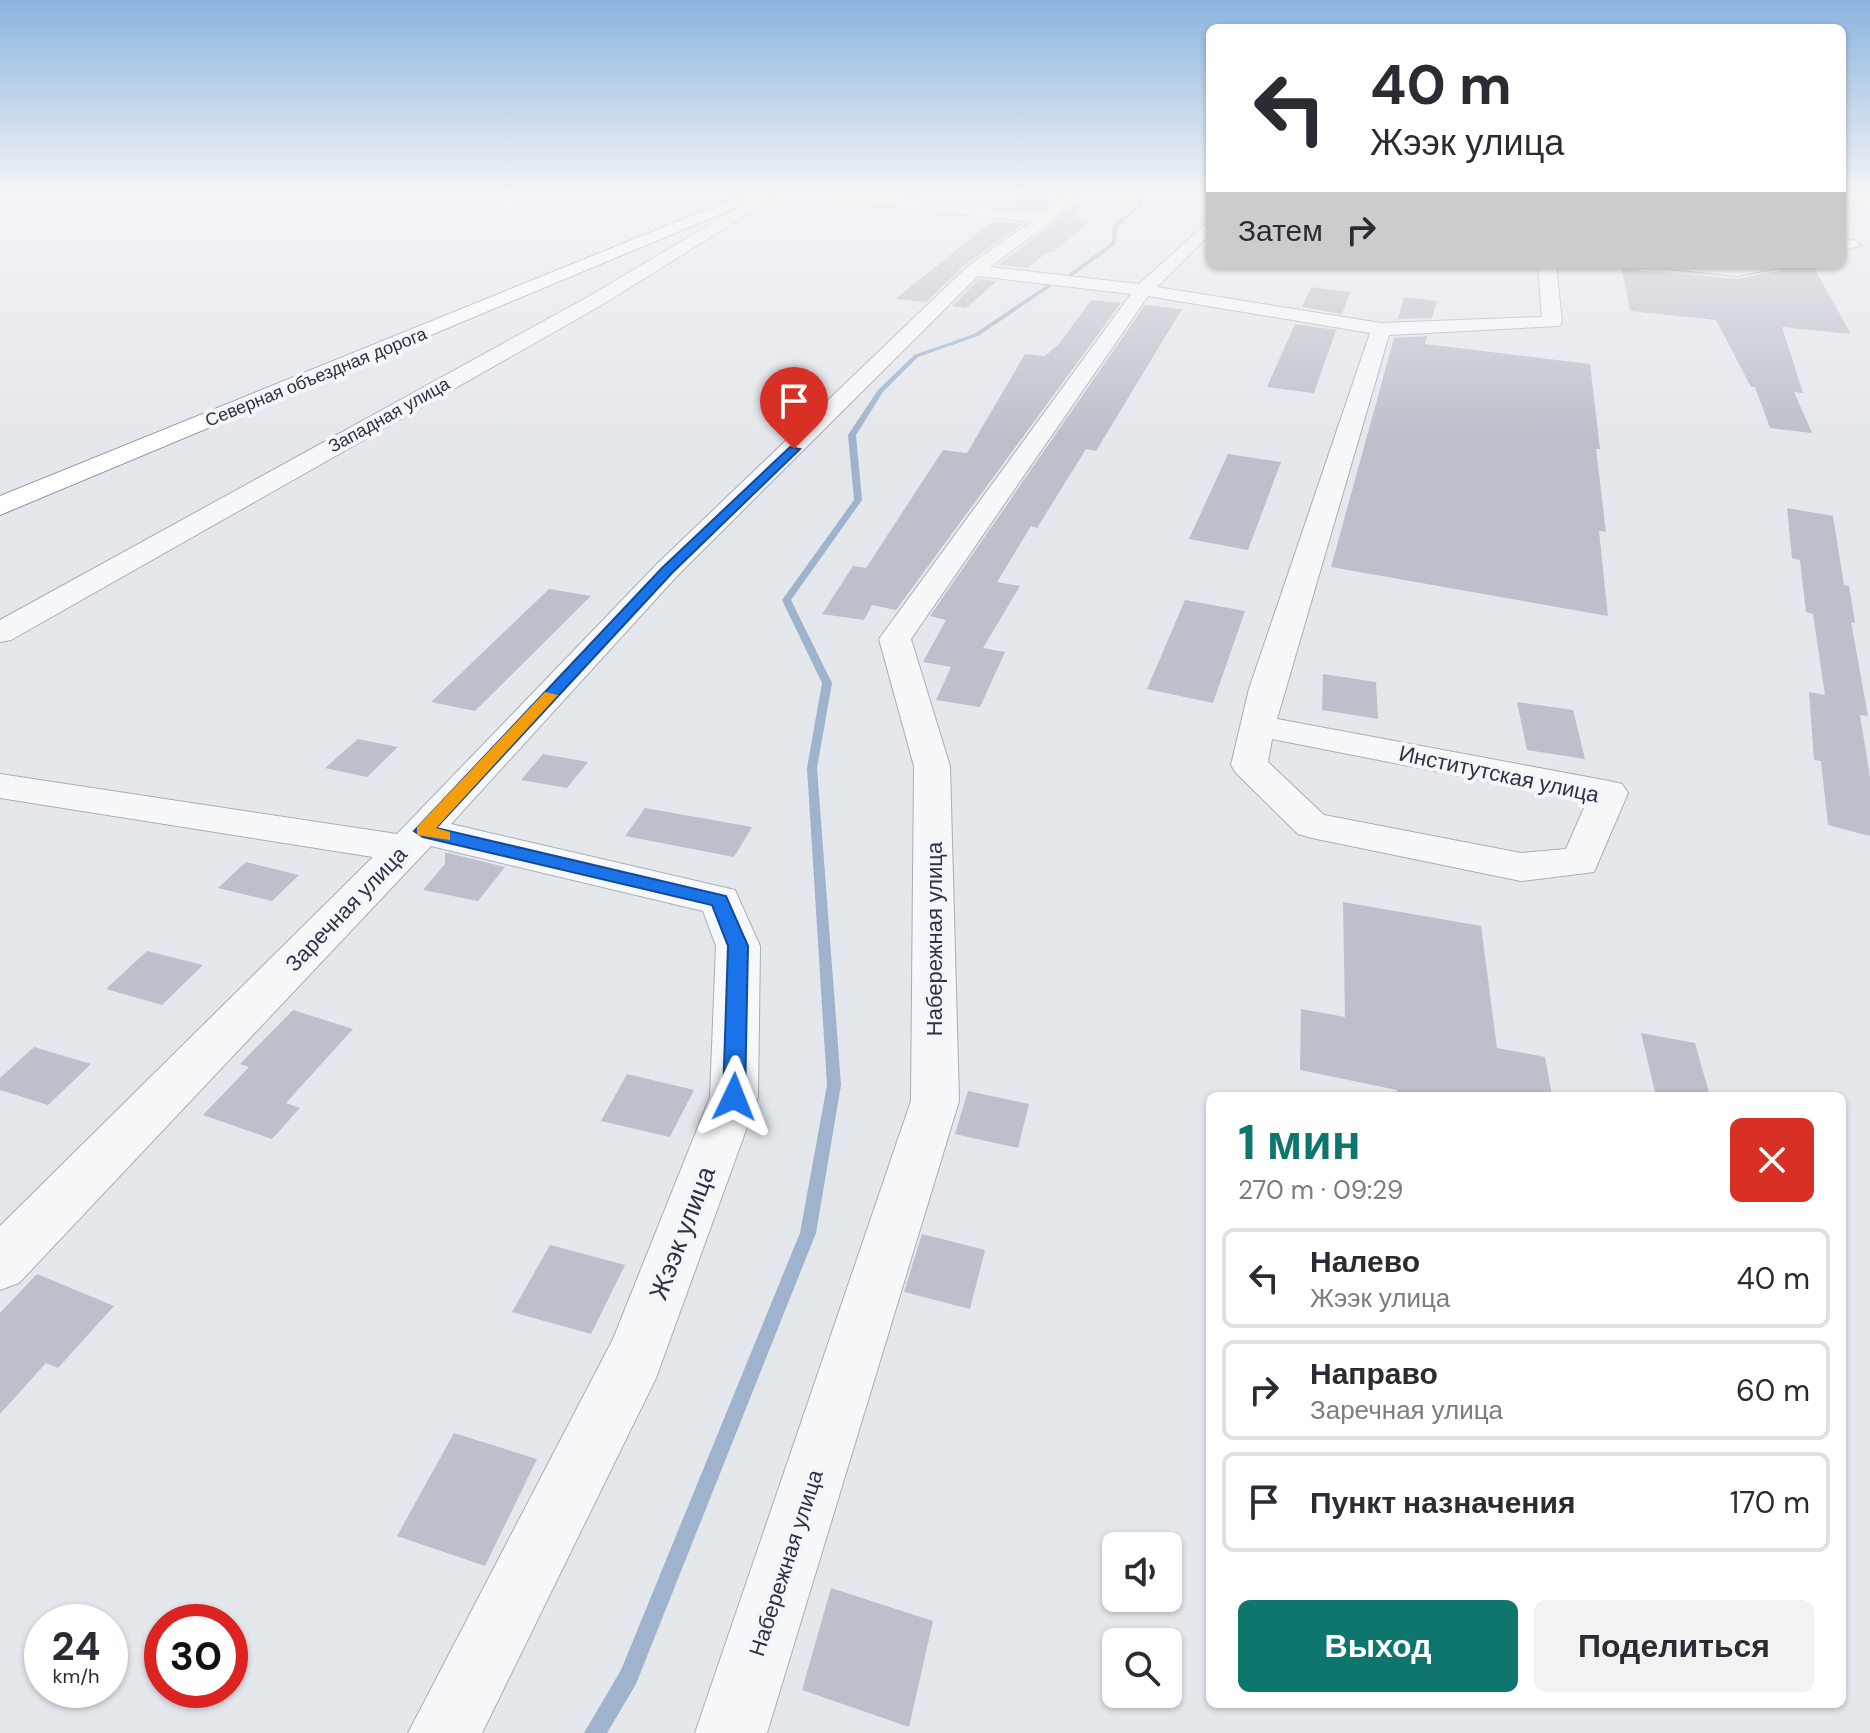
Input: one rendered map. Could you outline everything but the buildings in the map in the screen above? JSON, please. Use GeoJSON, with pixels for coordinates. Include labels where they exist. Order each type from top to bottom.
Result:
{"type":"FeatureCollection","features":[{"type":"Feature","properties":{"kind":"highway","name":"Северная объездная дорога"},"geometry":{"type":"LineString","coordinates":[[0,506],[568,273]]}},
{"type":"Feature","properties":{"kind":"street","name":"Западная улица"},"geometry":{"type":"LineString","coordinates":[[0,633],[641,273]]}},
{"type":"Feature","properties":{"kind":"street","name":"Заречная улица"},"geometry":{"type":"LineString","coordinates":[[0,1264],[414,840],[667,570],[971,273]]}},
{"type":"Feature","properties":{"kind":"street"},"geometry":{"type":"LineString","coordinates":[[998,273],[1143,290],[1381,329],[1552,322],[1548,273]]}},
{"type":"Feature","properties":{"kind":"street","name":"Набережная улица"},"geometry":{"type":"LineString","coordinates":[[731,1733],[935,1101],[932,766],[895,639],[1143,290],[1161,273]]}},
{"type":"Feature","properties":{"kind":"street","name":"Институтская улица"},"geometry":{"type":"LineString","coordinates":[[1258,726],[1609,793],[1580,862],[1521,867],[1312,825],[1249,765],[1266,689],[1381,329]]}},
{"type":"Feature","properties":{"kind":"street"},"geometry":{"type":"LineString","coordinates":[[0,786],[414,840]]}},
{"type":"Feature","properties":{"kind":"street","name":"Жээк улица"},"geometry":{"type":"LineString","coordinates":[[414,840],[720,900],[738,946],[734,1097],[635,1357],[444,1733]]}},
{"type":"Feature","properties":{"kind":"waterway"},"geometry":{"type":"LineString","coordinates":[[1068,277],[1074,273]]}},
{"type":"Feature","properties":{"kind":"waterway"},"geometry":{"type":"LineString","coordinates":[[595,1733],[629,1677],[808,1233],[834,1085],[812,768],[827,683],[786,600],[858,500],[852,435],[880,391],[916,356],[976,335],[1049,286]]}},
{"type":"Feature","properties":{"kind":"slow traffic"},"geometry":{"type":"LineString","coordinates":[[444,836],[423,831],[550,695]]}},
{"type":"Feature","properties":{"kind":"route"},"geometry":{"type":"LineString","coordinates":[[734,1097],[738,946],[720,900],[423,831],[667,570],[794,449]]}}]}
